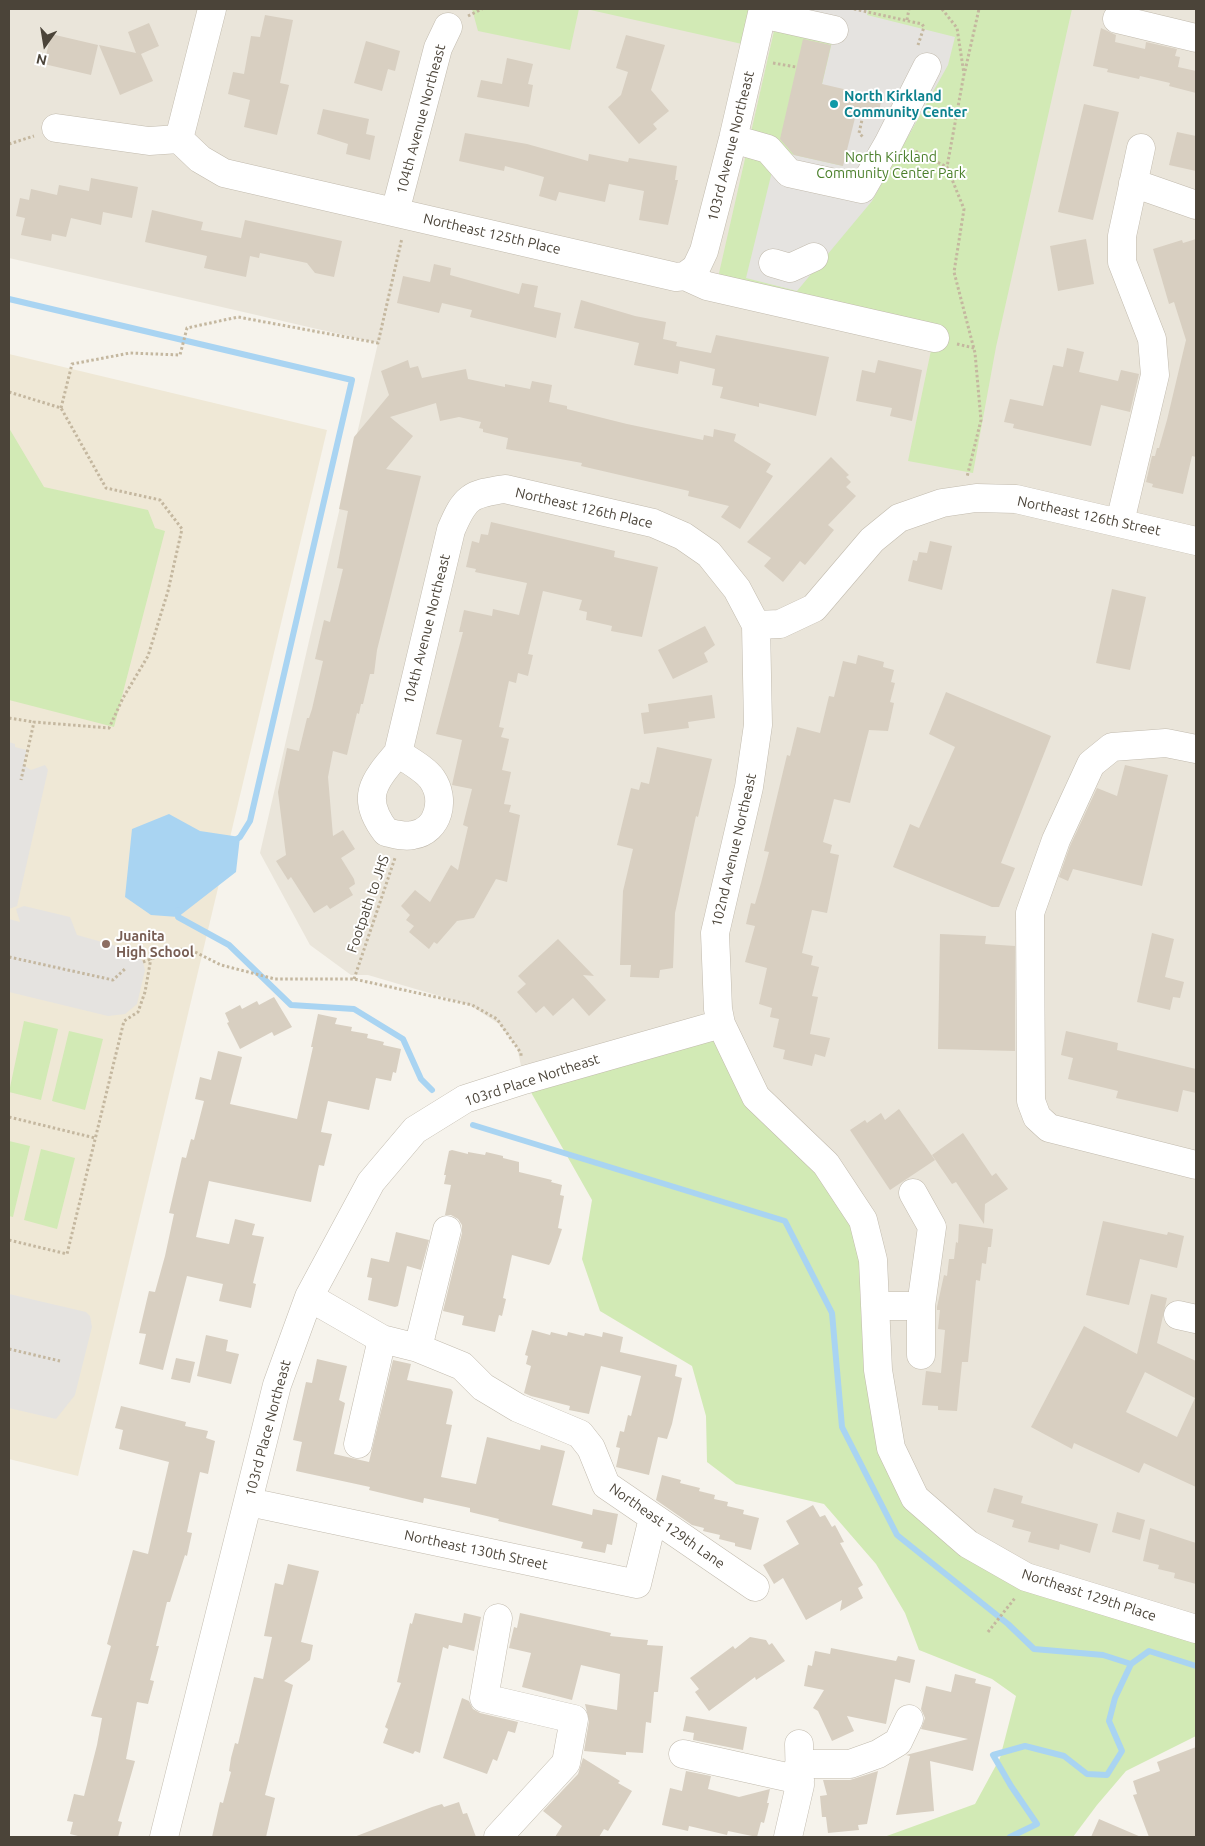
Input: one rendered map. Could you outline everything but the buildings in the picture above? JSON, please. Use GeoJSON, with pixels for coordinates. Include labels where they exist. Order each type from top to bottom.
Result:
{"type":"FeatureCollection","features":[{"type":"Feature","properties":{"kind":"street"},"geometry":{"type":"LineString","coordinates":[[56,128],[148,141],[179,139],[212,9]]}},
{"type":"Feature","properties":{"kind":"street"},"geometry":{"type":"LineString","coordinates":[[763,11],[834,30]]}},
{"type":"Feature","properties":{"kind":"street","name":"103rd Avenue Northeast"},"geometry":{"type":"LineString","coordinates":[[685,276],[696,268],[704,251],[763,11]]}},
{"type":"Feature","properties":{"kind":"street"},"geometry":{"type":"LineString","coordinates":[[1117,20],[1196,38]]}},
{"type":"Feature","properties":{"kind":"street","name":"104th Avenue Northeast"},"geometry":{"type":"LineString","coordinates":[[395,212],[438,48],[448,27]]}},
{"type":"Feature","properties":{"kind":"street"},"geometry":{"type":"LineString","coordinates":[[733,139],[768,149],[789,173],[862,189],[888,144],[927,66]]}},
{"type":"Feature","properties":{"kind":"street","name":"Northeast 125th Place"},"geometry":{"type":"LineString","coordinates":[[179,139],[200,159],[224,173],[676,277],[685,276],[707,286],[935,338]]}},
{"type":"Feature","properties":{"kind":"street"},"geometry":{"type":"LineString","coordinates":[[1120,522],[1155,375],[1152,339],[1122,262],[1122,236],[1141,148]]}},
{"type":"Feature","properties":{"kind":"street"},"geometry":{"type":"LineString","coordinates":[[1133,183],[1196,205]]}},
{"type":"Feature","properties":{"kind":"street"},"geometry":{"type":"LineString","coordinates":[[773,263],[790,268],[814,257]]}},
{"type":"Feature","properties":{"kind":"street","name":"Northeast 126th Place"},"geometry":{"type":"LineString","coordinates":[[461,507],[471,497],[505,489],[653,523],[683,536],[709,554],[737,589],[756,625]]}},
{"type":"Feature","properties":{"kind":"street","name":"Northeast 126th Street"},"geometry":{"type":"LineString","coordinates":[[756,625],[780,624],[814,608],[872,540],[899,518],[942,503],[976,498],[1016,499],[1196,541]]}},
{"type":"Feature","properties":{"kind":"street","name":"104th Avenue Northeast"},"geometry":{"type":"LineString","coordinates":[[402,836],[386,832],[376,819],[370,800],[378,777],[398,753],[451,530],[461,507]]}},
{"type":"Feature","properties":{"kind":"street","name":"102nd Avenue Northeast"},"geometry":{"type":"LineString","coordinates":[[756,625],[758,725],[749,786],[715,933],[718,1009],[721,1024],[756,1097],[826,1164],[863,1220],[873,1260],[878,1370],[891,1448],[914,1498]]}},
{"type":"Feature","properties":{"kind":"street"},"geometry":{"type":"LineString","coordinates":[[1196,750],[1166,743],[1112,747],[1091,764],[1056,840],[1030,913],[1031,1101],[1037,1117],[1049,1128],[1196,1165]]}},
{"type":"Feature","properties":{"kind":"street"},"geometry":{"type":"LineString","coordinates":[[398,753],[432,778],[440,802],[435,820],[426,830],[415,835],[402,836]]}},
{"type":"Feature","properties":{"kind":"street","name":"103rd Place Northeast"},"geometry":{"type":"LineString","coordinates":[[164,1837],[249,1502],[276,1385],[309,1297],[371,1182],[415,1130],[465,1100],[524,1080],[721,1024]]}},
{"type":"Feature","properties":{"kind":"street"},"geometry":{"type":"LineString","coordinates":[[913,1193],[932,1227],[921,1306],[921,1355]]}},
{"type":"Feature","properties":{"kind":"street"},"geometry":{"type":"LineString","coordinates":[[418,1348],[447,1230]]}},
{"type":"Feature","properties":{"kind":"street","name":"Northeast 129th Lane"},"geometry":{"type":"LineString","coordinates":[[309,1297],[382,1339],[418,1348],[462,1366],[483,1387],[518,1408],[580,1434],[591,1448],[606,1485],[755,1587]]}},
{"type":"Feature","properties":{"kind":"street"},"geometry":{"type":"LineString","coordinates":[[875,1306],[921,1306]]}},
{"type":"Feature","properties":{"kind":"street"},"geometry":{"type":"LineString","coordinates":[[358,1444],[382,1339]]}},
{"type":"Feature","properties":{"kind":"street","name":"Northeast 129th Place"},"geometry":{"type":"LineString","coordinates":[[914,1498],[968,1544],[1026,1577],[1196,1629]]}},
{"type":"Feature","properties":{"kind":"street","name":"Northeast 130th Street"},"geometry":{"type":"LineString","coordinates":[[249,1502],[637,1584],[653,1518]]}},
{"type":"Feature","properties":{"kind":"street"},"geometry":{"type":"LineString","coordinates":[[498,1618],[484,1698],[574,1719],[566,1763],[498,1837]]}},
{"type":"Feature","properties":{"kind":"street"},"geometry":{"type":"LineString","coordinates":[[683,1754],[850,1764],[878,1754],[898,1742],[909,1718]]}},
{"type":"Feature","properties":{"kind":"street"},"geometry":{"type":"LineString","coordinates":[[788,1837],[799,1762]]}},
{"type":"Feature","properties":{"kind":"path"},"geometry":{"type":"LineString","coordinates":[[854,9],[922,24]]}},
{"type":"Feature","properties":{"kind":"path"},"geometry":{"type":"LineString","coordinates":[[906,20],[909,9]]}},
{"type":"Feature","properties":{"kind":"path"},"geometry":{"type":"LineString","coordinates":[[942,9],[957,28],[964,74]]}},
{"type":"Feature","properties":{"kind":"path"},"geometry":{"type":"LineString","coordinates":[[969,469],[981,420],[975,353],[954,272],[964,209],[947,167],[964,74],[979,9]]}},
{"type":"Feature","properties":{"kind":"path"},"geometry":{"type":"LineString","coordinates":[[770,62],[796,68]]}},
{"type":"Feature","properties":{"kind":"path"},"geometry":{"type":"LineString","coordinates":[[919,152],[947,167]]}},
{"type":"Feature","properties":{"kind":"path"},"geometry":{"type":"LineString","coordinates":[[9,718],[109,728],[123,698],[148,656],[168,592],[182,529],[160,500],[106,488],[61,408],[72,364],[130,353],[180,355],[187,328],[238,317],[378,343],[403,233],[395,212]]}},
{"type":"Feature","properties":{"kind":"path"},"geometry":{"type":"LineString","coordinates":[[9,392],[61,408]]}},
{"type":"Feature","properties":{"kind":"path"},"geometry":{"type":"LineString","coordinates":[[21,780],[34,722]]}},
{"type":"Feature","properties":{"kind":"path","name":"Footpath to JHS"},"geometry":{"type":"LineString","coordinates":[[354,979],[402,836]]}},
{"type":"Feature","properties":{"kind":"path"},"geometry":{"type":"LineString","coordinates":[[143,962],[177,949],[191,950],[221,965],[275,980],[354,979],[472,1004],[497,1019],[521,1052],[522,1060]]}},
{"type":"Feature","properties":{"kind":"path"},"geometry":{"type":"LineString","coordinates":[[9,956],[113,980],[126,968]]}},
{"type":"Feature","properties":{"kind":"path"},"geometry":{"type":"LineString","coordinates":[[9,1240],[68,1254],[124,1021],[138,1012],[145,992],[152,958]]}},
{"type":"Feature","properties":{"kind":"path"},"geometry":{"type":"LineString","coordinates":[[9,1117],[95,1138]]}},
{"type":"Feature","properties":{"kind":"path"},"geometry":{"type":"LineString","coordinates":[[9,1349],[60,1362]]}},
{"type":"Feature","properties":{"kind":"path"},"geometry":{"type":"LineString","coordinates":[[988,1632],[1012,1602]]}},
{"type":"Feature","properties":{"kind":"shaded area"},"geometry":{"type":"Polygon","coordinates":[[[9,9],[1196,9],[1196,1629],[968,1544],[524,1080],[517,1047],[499,1024],[470,1005],[368,975],[351,975],[310,945],[260,853],[378,343],[9,258],[9,9]]]}},
{"type":"Feature","properties":{"kind":"shaded area","name":"North Kirkland Community Center"},"geometry":{"type":"Polygon","coordinates":[[[809,9],[868,9],[867,15],[955,37],[948,65],[872,201],[797,291],[746,278],[777,151],[843,166],[822,84],[832,42],[803,36],[809,9]]]}},
{"type":"Feature","properties":{"kind":"shaded area","name":"Juanita High School"},"geometry":{"type":"Polygon","coordinates":[[[9,354],[327,430],[78,1476],[9,1459],[9,354]]]}},
{"type":"Feature","properties":{"kind":"shaded area"},"geometry":{"type":"Polygon","coordinates":[[[9,742],[15,744],[15,747],[27,750],[23,765],[31,770],[45,765],[48,770],[17,906],[9,909],[9,742]]]}},
{"type":"Feature","properties":{"kind":"shaded area"},"geometry":{"type":"Polygon","coordinates":[[[24,906],[70,917],[77,935],[134,951],[143,962],[145,970],[137,1004],[125,1014],[108,1016],[9,992],[9,919],[20,922],[16,909],[24,906]]]}},
{"type":"Feature","properties":{"kind":"shaded area"},"geometry":{"type":"Polygon","coordinates":[[[9,1294],[86,1312],[90,1316],[92,1327],[75,1395],[56,1419],[9,1408],[9,1294]]]}},
{"type":"Feature","properties":{"kind":"green space"},"geometry":{"type":"Polygon","coordinates":[[[472,9],[579,9],[570,50],[478,31],[472,9]]]}},
{"type":"Feature","properties":{"kind":"green space"},"geometry":{"type":"Polygon","coordinates":[[[586,9],[749,9],[742,44],[586,9]]]}},
{"type":"Feature","properties":{"kind":"green space","name":"North Kirkland Community Center Park"},"geometry":{"type":"Polygon","coordinates":[[[779,9],[1072,9],[996,347],[973,473],[908,461],[935,331],[717,282],[779,9]]]}},
{"type":"Feature","properties":{"kind":"green space"},"geometry":{"type":"Polygon","coordinates":[[[9,428],[44,487],[148,510],[155,528],[165,531],[114,727],[9,700],[9,428]]]}},
{"type":"Feature","properties":{"kind":"green space"},"geometry":{"type":"Polygon","coordinates":[[[24,1021],[58,1029],[41,1100],[9,1092],[24,1021]]]}},
{"type":"Feature","properties":{"kind":"green space"},"geometry":{"type":"Polygon","coordinates":[[[721,1024],[756,1097],[863,1220],[891,1448],[968,1544],[1196,1629],[1196,1736],[1126,1771],[1073,1837],[884,1837],[975,1804],[1000,1758],[1016,1696],[992,1679],[919,1650],[905,1613],[876,1564],[824,1504],[736,1484],[707,1462],[706,1416],[692,1366],[600,1311],[582,1259],[592,1200],[524,1080],[721,1024]]]}},
{"type":"Feature","properties":{"kind":"green space"},"geometry":{"type":"Polygon","coordinates":[[[69,1031],[103,1039],[85,1110],[52,1101],[69,1031]]]}},
{"type":"Feature","properties":{"kind":"green space"},"geometry":{"type":"Polygon","coordinates":[[[9,1141],[30,1146],[13,1217],[9,1216],[9,1141]]]}},
{"type":"Feature","properties":{"kind":"green space"},"geometry":{"type":"Polygon","coordinates":[[[41,1149],[75,1158],[57,1229],[24,1220],[41,1149]]]}},
{"type":"Feature","properties":{"kind":"water"},"geometry":{"type":"Polygon","coordinates":[[[169,814],[200,831],[240,837],[236,872],[178,917],[151,915],[125,897],[132,829],[169,814]]]}},
{"type":"Feature","properties":{"kind":"waterway"},"geometry":{"type":"LineString","coordinates":[[9,299],[352,380],[250,821],[240,837],[234,841]]}},
{"type":"Feature","properties":{"kind":"waterway"},"geometry":{"type":"LineString","coordinates":[[178,910],[178,917],[229,945],[291,1005],[354,1009],[403,1039],[421,1079],[432,1090]]}},
{"type":"Feature","properties":{"kind":"waterway"},"geometry":{"type":"LineString","coordinates":[[473,1125],[785,1221],[832,1313],[842,1427],[897,1535],[1008,1624],[1034,1649],[1103,1655],[1131,1664]]}},
{"type":"Feature","properties":{"kind":"waterway"},"geometry":{"type":"LineString","coordinates":[[1010,1837],[1037,1824],[993,1755],[1025,1746],[1064,1756],[1087,1774],[1107,1775],[1122,1751],[1109,1721],[1115,1698],[1131,1664],[1149,1651],[1196,1666]]}},
{"type":"Feature","properties":{"kind":"place","name":"North Kirkland Community Center"},"geometry":{"type":"Point","coordinates":[834,104]}},
{"type":"Feature","properties":{"kind":"place","name":"Juanita High School"},"geometry":{"type":"Point","coordinates":[106,944]}}]}
